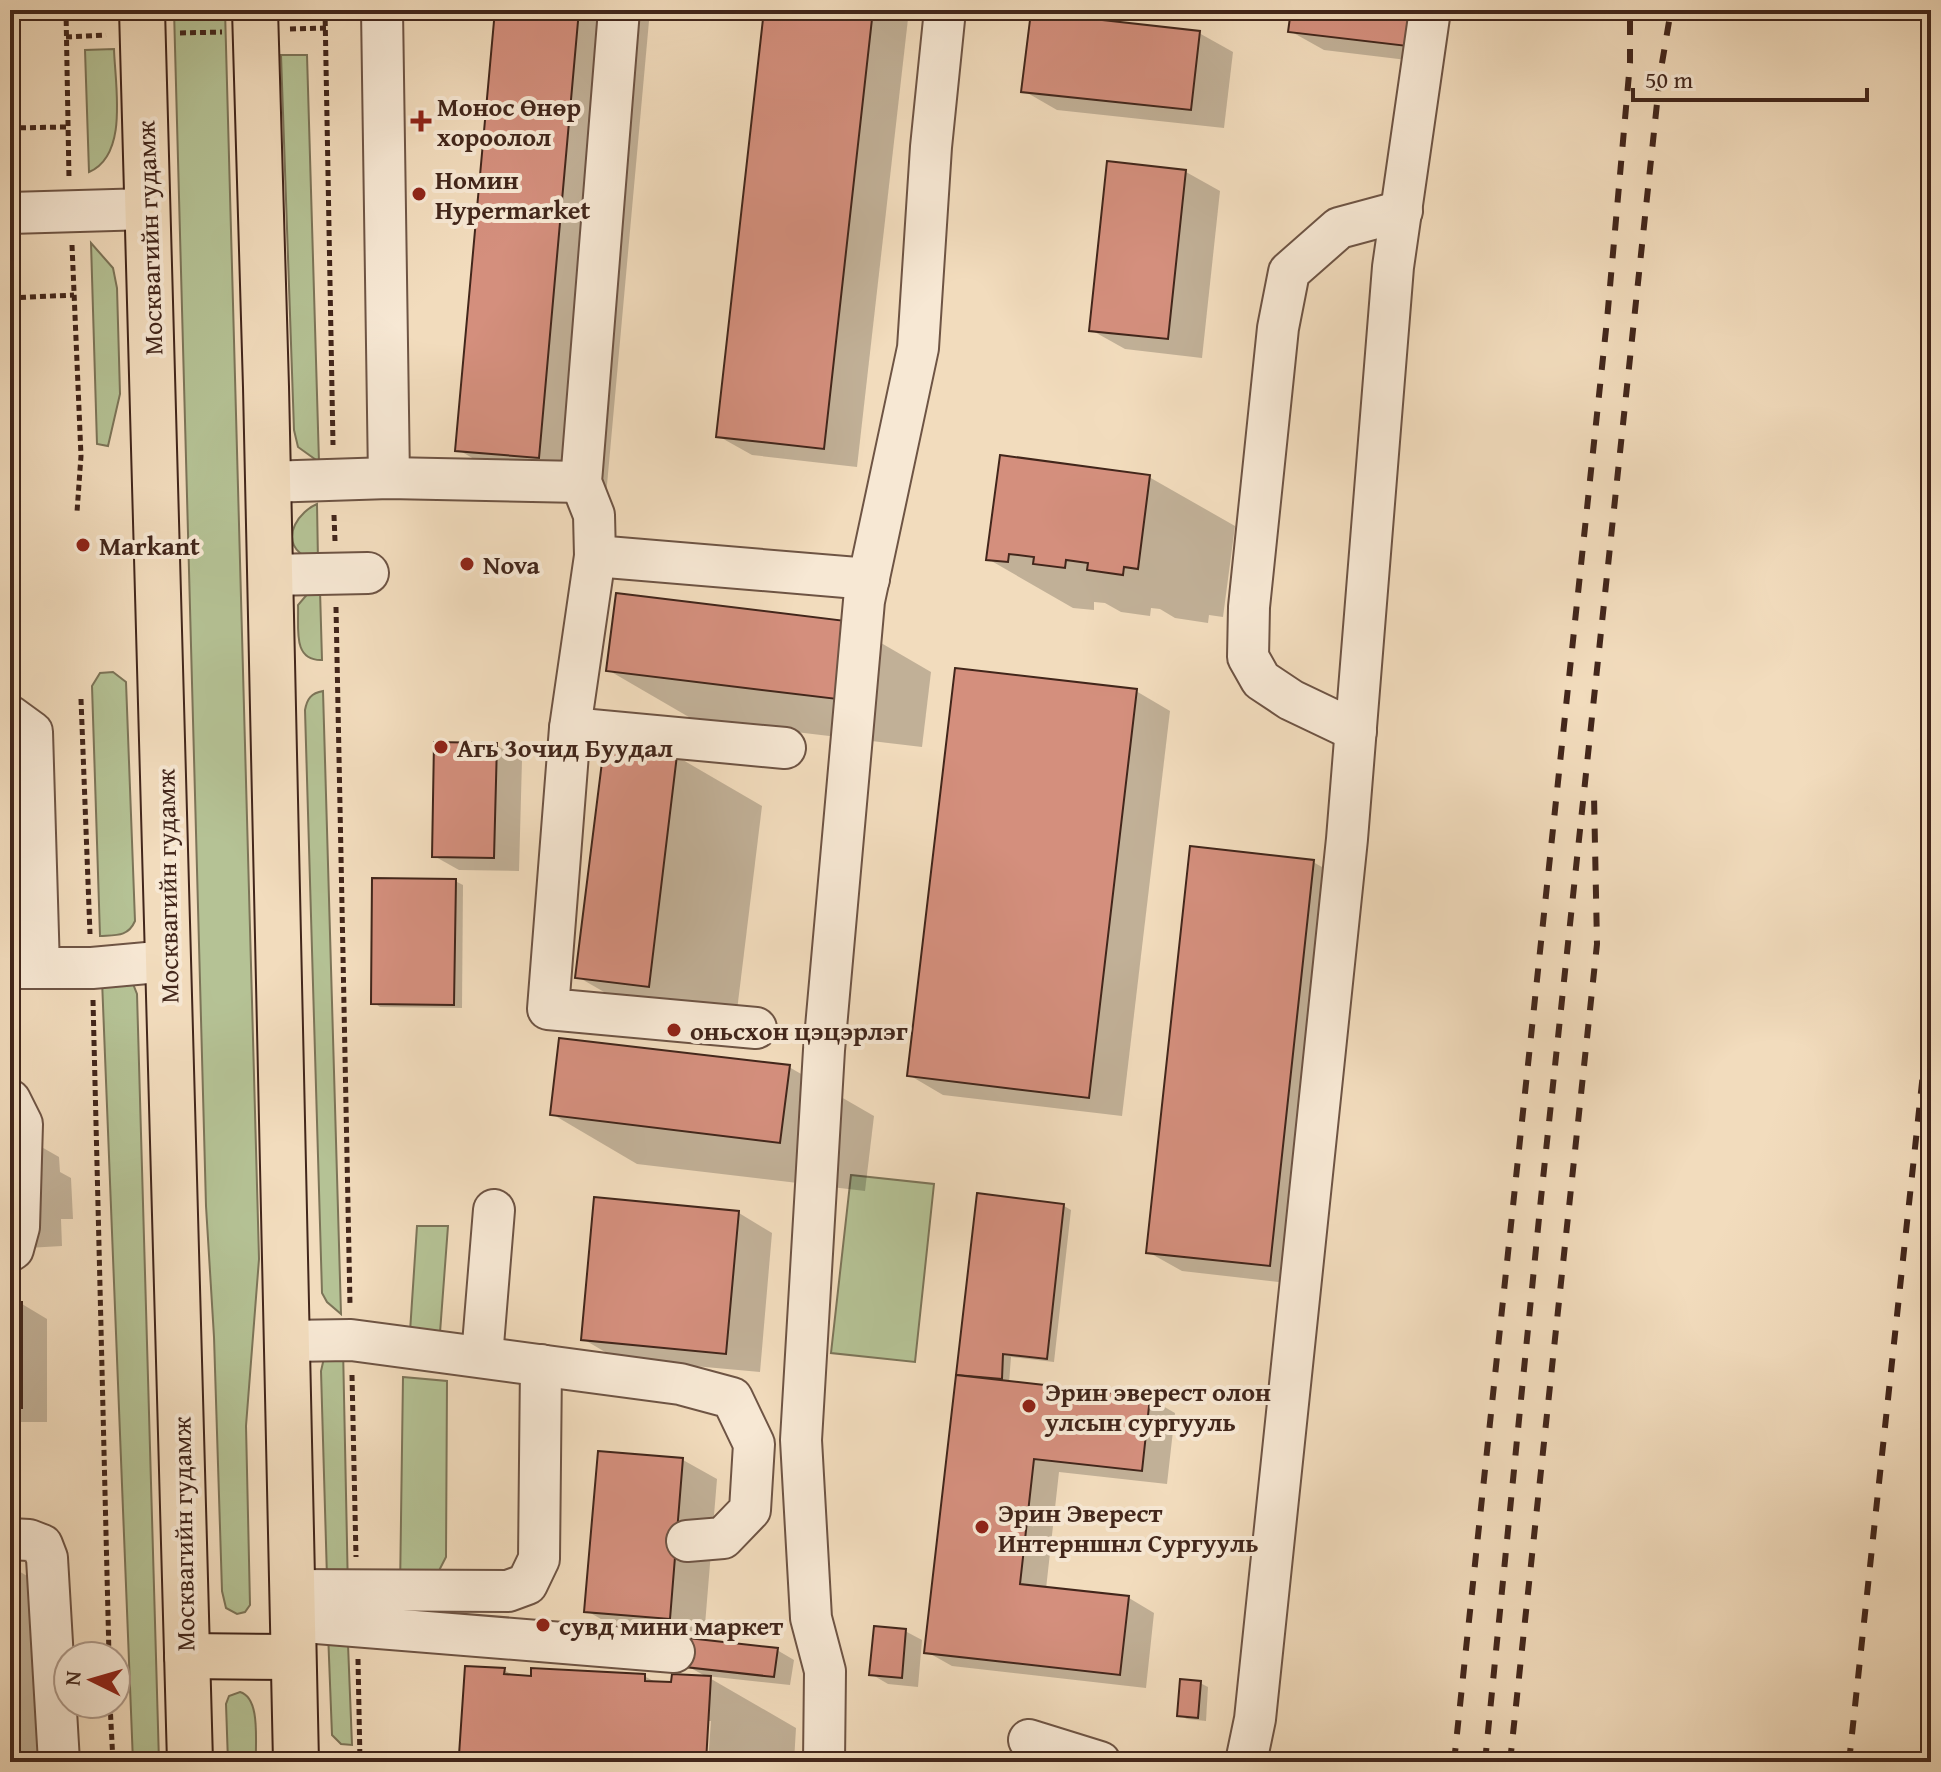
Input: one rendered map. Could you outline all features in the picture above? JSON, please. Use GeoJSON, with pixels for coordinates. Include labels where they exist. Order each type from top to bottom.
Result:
{"type":"FeatureCollection","features":[{"type":"Feature","properties":{"kind":"highway"},"geometry":{"type":"LineString","coordinates":[[252,24],[267,482],[296,1762]]}},
{"type":"Feature","properties":{"kind":"highway","name":"Москвагийн гудамж"},"geometry":{"type":"LineString","coordinates":[[144,26],[190,1762]]}},
{"type":"Feature","properties":{"kind":"highway"},"geometry":{"type":"LineString","coordinates":[[187,1656],[292,1623]]}},
{"type":"Feature","properties":{"kind":"street"},"geometry":{"type":"LineString","coordinates":[[382,10],[389,478]]}},
{"type":"Feature","properties":{"kind":"street"},"geometry":{"type":"LineString","coordinates":[[619,10],[581,482],[594,515],[595,556],[570,728],[548,1009],[756,1028]]}},
{"type":"Feature","properties":{"kind":"street"},"geometry":{"type":"LineString","coordinates":[[824,1762],[825,1671],[811,1618],[801,1440],[825,1034],[864,601],[918,348],[931,147],[945,10]]}},
{"type":"Feature","properties":{"kind":"street"},"geometry":{"type":"LineString","coordinates":[[1246,1762],[1255,1719],[1356,731],[1393,267],[1430,10]]}},
{"type":"Feature","properties":{"kind":"street"},"geometry":{"type":"LineString","coordinates":[[10,213],[148,209]]}},
{"type":"Feature","properties":{"kind":"street"},"geometry":{"type":"LineString","coordinates":[[1356,731],[1291,700],[1261,680],[1248,657],[1249,607],[1278,328],[1289,272],[1339,228],[1402,211]]}},
{"type":"Feature","properties":{"kind":"street"},"geometry":{"type":"LineString","coordinates":[[267,482],[389,478],[581,482]]}},
{"type":"Feature","properties":{"kind":"street"},"geometry":{"type":"LineString","coordinates":[[595,556],[869,579]]}},
{"type":"Feature","properties":{"kind":"street"},"geometry":{"type":"LineString","coordinates":[[269,575],[352,574]]}},
{"type":"Feature","properties":{"kind":"street"},"geometry":{"type":"LineString","coordinates":[[10,716],[32,732],[24,968],[92,968],[169,961]]}},
{"type":"Feature","properties":{"kind":"street"},"geometry":{"type":"LineString","coordinates":[[570,728],[785,748]]}},
{"type":"Feature","properties":{"kind":"street"},"geometry":{"type":"LineString","coordinates":[[10,1100],[22,1124],[19,1227],[10,1251]]}},
{"type":"Feature","properties":{"kind":"street"},"geometry":{"type":"LineString","coordinates":[[482,1357],[494,1210]]}},
{"type":"Feature","properties":{"kind":"street"},"geometry":{"type":"LineString","coordinates":[[287,1341],[351,1340],[680,1384],[732,1398],[754,1444],[750,1510],[723,1538],[687,1541]]}},
{"type":"Feature","properties":{"kind":"street"},"geometry":{"type":"LineString","coordinates":[[292,1623],[357,1608],[508,1591],[527,1584],[539,1559],[541,1365]]}},
{"type":"Feature","properties":{"kind":"street"},"geometry":{"type":"LineString","coordinates":[[10,1539],[29,1540],[42,1545],[47,1558],[59,1762]]}},
{"type":"Feature","properties":{"kind":"street"},"geometry":{"type":"LineString","coordinates":[[357,1608],[674,1652]]}},
{"type":"Feature","properties":{"kind":"street"},"geometry":{"type":"LineString","coordinates":[[1029,1740],[1100,1762]]}},
{"type":"Feature","properties":{"kind":"path"},"geometry":{"type":"LineString","coordinates":[[66,10],[67,127],[81,456],[77,512]]}},
{"type":"Feature","properties":{"kind":"path"},"geometry":{"type":"LineString","coordinates":[[325,10],[333,480],[352,574],[351,1340],[360,1762]]}},
{"type":"Feature","properties":{"kind":"path"},"geometry":{"type":"LineString","coordinates":[[66,37],[144,26],[252,24],[326,28]]}},
{"type":"Feature","properties":{"kind":"path"},"geometry":{"type":"LineString","coordinates":[[10,128],[67,127]]}},
{"type":"Feature","properties":{"kind":"path"},"geometry":{"type":"LineString","coordinates":[[10,298],[74,295]]}},
{"type":"Feature","properties":{"kind":"path"},"geometry":{"type":"LineString","coordinates":[[81,699],[92,968],[109,1640]]}},
{"type":"Feature","properties":{"kind":"path"},"geometry":{"type":"LineString","coordinates":[[111,1720],[113,1762]]}},
{"type":"Feature","properties":{"kind":"green space"},"geometry":{"type":"Polygon","coordinates":[[[174,10],[225,10],[259,1259],[246,1426],[250,1605],[245,1612],[237,1614],[226,1608],[222,1591],[214,1337],[206,1206],[174,10]]]}},
{"type":"Feature","properties":{"kind":"green space"},"geometry":{"type":"Polygon","coordinates":[[[114,49],[117,99],[115,135],[102,163],[89,172],[85,50],[114,49]]]}},
{"type":"Feature","properties":{"kind":"green space"},"geometry":{"type":"Polygon","coordinates":[[[281,55],[307,55],[319,462],[298,447],[294,430],[281,55]]]}},
{"type":"Feature","properties":{"kind":"green space"},"geometry":{"type":"Polygon","coordinates":[[[91,243],[113,268],[117,288],[120,394],[108,446],[97,444],[91,243]]]}},
{"type":"Feature","properties":{"kind":"green space"},"geometry":{"type":"Polygon","coordinates":[[[317,504],[318,561],[300,553],[292,539],[299,518],[317,504]]]}},
{"type":"Feature","properties":{"kind":"green space"},"geometry":{"type":"Polygon","coordinates":[[[320,590],[322,660],[306,655],[301,649],[298,633],[298,605],[310,591],[320,590]]]}},
{"type":"Feature","properties":{"kind":"green space"},"geometry":{"type":"Polygon","coordinates":[[[113,672],[126,682],[135,921],[125,933],[100,936],[92,686],[100,673],[113,672]]]}},
{"type":"Feature","properties":{"kind":"green space"},"geometry":{"type":"Polygon","coordinates":[[[323,691],[341,1314],[322,1293],[305,710],[310,697],[323,691]]]}},
{"type":"Feature","properties":{"kind":"green space"},"geometry":{"type":"Polygon","coordinates":[[[102,980],[133,984],[137,994],[159,1762],[133,1762],[132,1640],[128,1640],[102,980]]]}},
{"type":"Feature","properties":{"kind":"green space"},"geometry":{"type":"Polygon","coordinates":[[[851,1175],[934,1184],[915,1362],[831,1353],[851,1175]]]}},
{"type":"Feature","properties":{"kind":"green space"},"geometry":{"type":"Polygon","coordinates":[[[417,1226],[448,1226],[439,1346],[409,1347],[417,1226]]]}},
{"type":"Feature","properties":{"kind":"green space"},"geometry":{"type":"Polygon","coordinates":[[[343,1347],[348,1592],[327,1578],[321,1371],[324,1358],[343,1347]]]}},
{"type":"Feature","properties":{"kind":"green space"},"geometry":{"type":"Polygon","coordinates":[[[403,1377],[447,1381],[446,1557],[429,1590],[400,1591],[403,1377]]]}},
{"type":"Feature","properties":{"kind":"green space"},"geometry":{"type":"Polygon","coordinates":[[[347,1619],[352,1745],[341,1744],[332,1735],[328,1632],[347,1619]]]}},
{"type":"Feature","properties":{"kind":"green space"},"geometry":{"type":"Polygon","coordinates":[[[240,1692],[247,1696],[254,1712],[256,1762],[228,1762],[226,1704],[229,1696],[240,1692]]]}},
{"type":"Feature","properties":{"kind":"building"},"geometry":{"type":"Polygon","coordinates":[[[495,10],[579,10],[539,458],[455,451],[495,10]]]}},
{"type":"Feature","properties":{"kind":"building"},"geometry":{"type":"Polygon","coordinates":[[[764,10],[873,10],[824,449],[716,437],[764,10]]]}},
{"type":"Feature","properties":{"kind":"building"},"geometry":{"type":"Polygon","coordinates":[[[1291,10],[1411,10],[1407,46],[1288,32],[1291,10]]]}},
{"type":"Feature","properties":{"kind":"building"},"geometry":{"type":"Polygon","coordinates":[[[1031,12],[1200,31],[1191,110],[1021,92],[1031,12]]]}},
{"type":"Feature","properties":{"kind":"building"},"geometry":{"type":"Polygon","coordinates":[[[1107,161],[1186,170],[1168,339],[1089,331],[1107,161]]]}},
{"type":"Feature","properties":{"kind":"building"},"geometry":{"type":"Polygon","coordinates":[[[1000,455],[1150,475],[1138,569],[1124,567],[1123,575],[1087,570],[1088,563],[1066,560],[1065,568],[1033,564],[1034,557],[1009,554],[1008,562],[986,560],[1000,455]]]}},
{"type":"Feature","properties":{"kind":"building"},"geometry":{"type":"Polygon","coordinates":[[[616,593],[846,621],[837,699],[606,671],[616,593]]]}},
{"type":"Feature","properties":{"kind":"building"},"geometry":{"type":"Polygon","coordinates":[[[955,668],[1137,689],[1089,1098],[907,1076],[955,668]]]}},
{"type":"Feature","properties":{"kind":"building"},"geometry":{"type":"Polygon","coordinates":[[[434,742],[497,743],[494,858],[432,857],[434,742]]]}},
{"type":"Feature","properties":{"kind":"building"},"geometry":{"type":"Polygon","coordinates":[[[604,746],[677,755],[649,987],[575,978],[604,746]]]}},
{"type":"Feature","properties":{"kind":"building"},"geometry":{"type":"Polygon","coordinates":[[[1190,846],[1314,860],[1270,1266],[1146,1253],[1190,846]]]}},
{"type":"Feature","properties":{"kind":"building"},"geometry":{"type":"Polygon","coordinates":[[[372,878],[456,879],[454,1005],[371,1004],[372,878]]]}},
{"type":"Feature","properties":{"kind":"building"},"geometry":{"type":"Polygon","coordinates":[[[559,1038],[790,1065],[780,1143],[550,1115],[559,1038]]]}},
{"type":"Feature","properties":{"kind":"building"},"geometry":{"type":"Polygon","coordinates":[[[977,1193],[1064,1204],[1047,1359],[1003,1354],[1002,1379],[956,1375],[977,1193]]]}},
{"type":"Feature","properties":{"kind":"building"},"geometry":{"type":"Polygon","coordinates":[[[594,1197],[739,1211],[726,1354],[581,1340],[594,1197]]]}},
{"type":"Feature","properties":{"kind":"building"},"geometry":{"type":"Polygon","coordinates":[[[10,1302],[22,1302],[22,1408],[10,1408],[10,1302]]]}},
{"type":"Feature","properties":{"kind":"building","name":"Эрин Эверест Интерншнл Сургууль"},"geometry":{"type":"Polygon","coordinates":[[[956,1375],[1150,1397],[1142,1471],[1034,1459],[1020,1584],[1129,1596],[1120,1675],[924,1653],[956,1375]]]}},
{"type":"Feature","properties":{"kind":"building"},"geometry":{"type":"Polygon","coordinates":[[[598,1451],[683,1458],[670,1619],[584,1612],[598,1451]]]}},
{"type":"Feature","properties":{"kind":"building"},"geometry":{"type":"Polygon","coordinates":[[[874,1626],[906,1629],[902,1678],[869,1675],[874,1626]]]}},
{"type":"Feature","properties":{"kind":"building"},"geometry":{"type":"Polygon","coordinates":[[[688,1638],[778,1648],[774,1677],[685,1667],[688,1638]]]}},
{"type":"Feature","properties":{"kind":"building"},"geometry":{"type":"Polygon","coordinates":[[[465,1666],[505,1668],[504,1674],[531,1676],[531,1668],[645,1674],[645,1681],[671,1682],[672,1674],[711,1676],[706,1762],[582,1762],[459,1755],[465,1666]]]}},
{"type":"Feature","properties":{"kind":"building"},"geometry":{"type":"Polygon","coordinates":[[[1180,1679],[1201,1681],[1198,1718],[1177,1716],[1180,1679]]]}},
{"type":"Feature","properties":{"kind":"railway"},"geometry":{"type":"LineString","coordinates":[[1454,1762],[1607,320],[1630,63],[1630,10]]}},
{"type":"Feature","properties":{"kind":"railway"},"geometry":{"type":"LineString","coordinates":[[1485,1762],[1541,1198],[1660,75],[1671,10]]}},
{"type":"Feature","properties":{"kind":"railway"},"geometry":{"type":"LineString","coordinates":[[1510,1762],[1597,944],[1594,796]]}},
{"type":"Feature","properties":{"kind":"railway"},"geometry":{"type":"LineString","coordinates":[[1849,1762],[1931,999]]}},
{"type":"Feature","properties":{"kind":"place","name":"Монос Өнөр хороолол"},"geometry":{"type":"Point","coordinates":[421,121]}},
{"type":"Feature","properties":{"kind":"place","name":"Номин Hyрermarket"},"geometry":{"type":"Point","coordinates":[419,194]}},
{"type":"Feature","properties":{"kind":"place","name":"Markant"},"geometry":{"type":"Point","coordinates":[83,545]}},
{"type":"Feature","properties":{"kind":"place","name":"Nova"},"geometry":{"type":"Point","coordinates":[467,564]}},
{"type":"Feature","properties":{"kind":"place","name":"Агь 3очид Буудал"},"geometry":{"type":"Point","coordinates":[441,747]}},
{"type":"Feature","properties":{"kind":"place","name":"оньсхон цэцэрлэг"},"geometry":{"type":"Point","coordinates":[674,1030]}},
{"type":"Feature","properties":{"kind":"place","name":"Эрин эверест олон улсын сургууль"},"geometry":{"type":"Point","coordinates":[1029,1406]}},
{"type":"Feature","properties":{"kind":"place","name":"Эрин Эверест Интерншнл Сургууль"},"geometry":{"type":"Point","coordinates":[982,1527]}},
{"type":"Feature","properties":{"kind":"place","name":"сувд мини маркет"},"geometry":{"type":"Point","coordinates":[543,1625]}}]}
